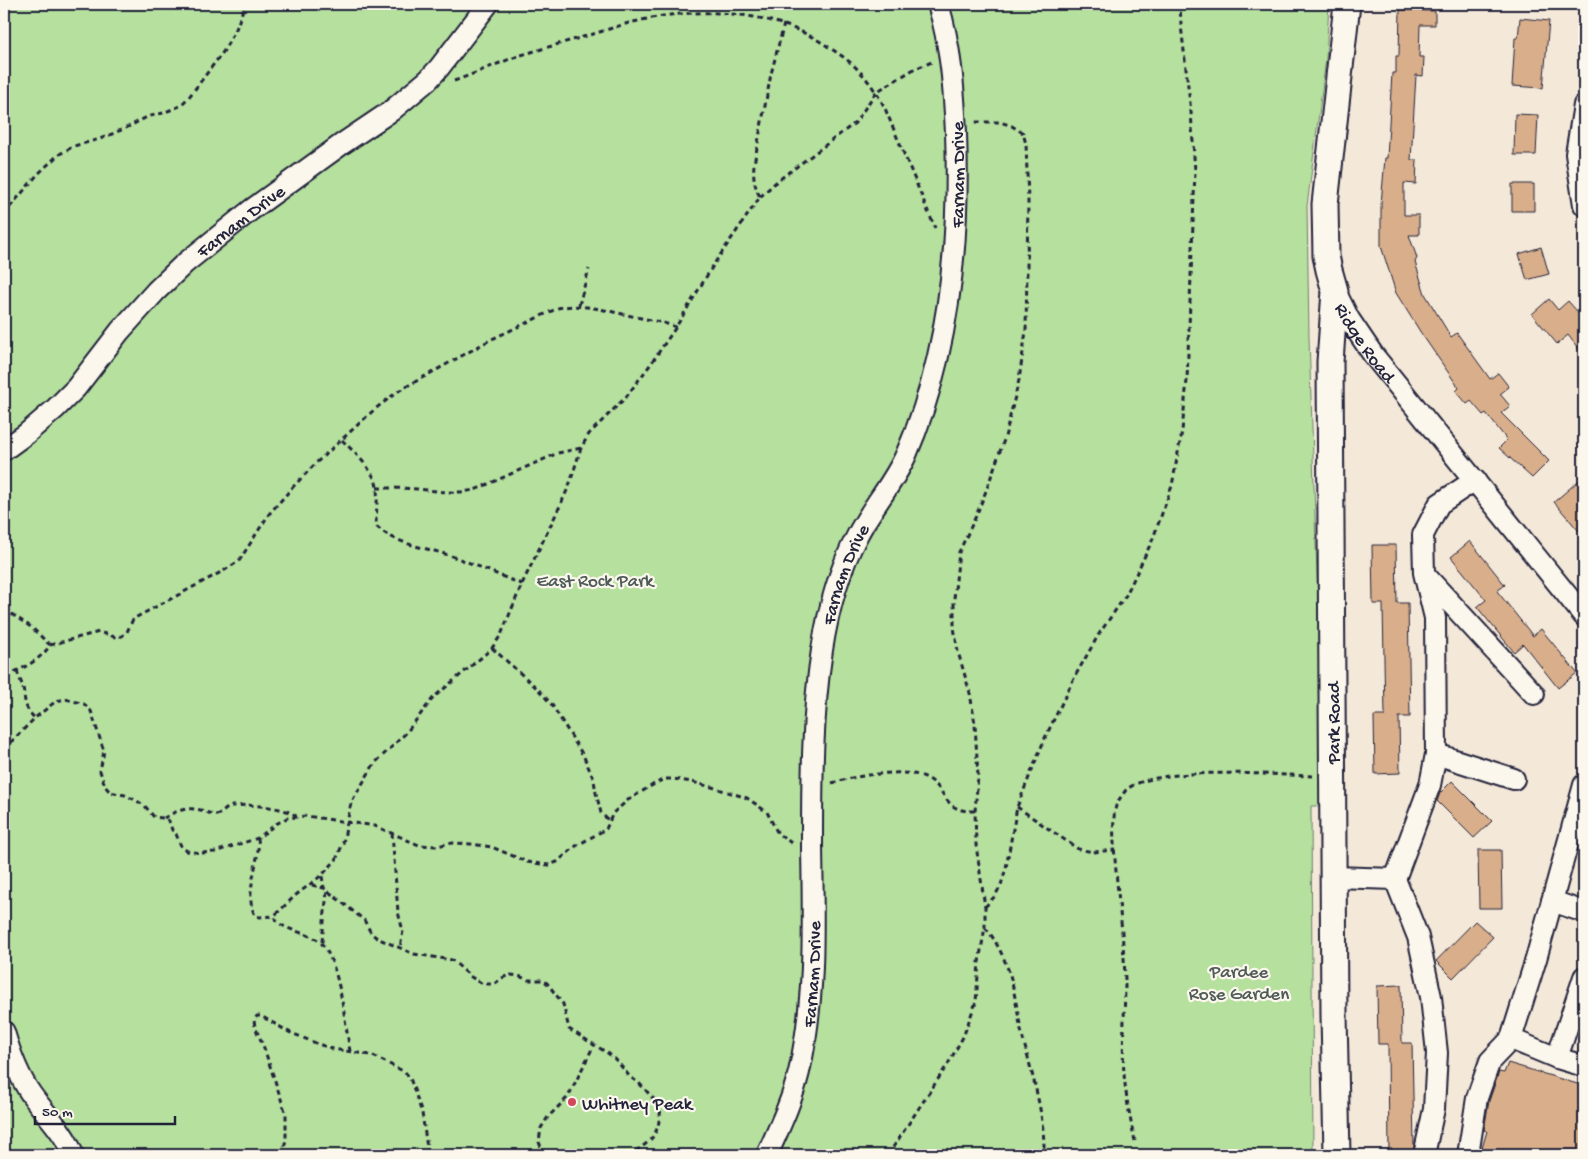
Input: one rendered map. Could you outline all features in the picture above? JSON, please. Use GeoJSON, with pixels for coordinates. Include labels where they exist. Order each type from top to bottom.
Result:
{"type":"FeatureCollection","features":[{"type":"Feature","properties":{"kind":"main road","name":"Ridge Road"},"geometry":{"type":"LineString","coordinates":[[1335,291],[1328,270],[1326,256],[1325,204],[1347,4]]}},
{"type":"Feature","properties":{"kind":"main road","name":"Park Road"},"geometry":{"type":"LineString","coordinates":[[1335,291],[1330,362],[1332,777],[1337,1155]]}},
{"type":"Feature","properties":{"kind":"street","name":"Farnam Drive"},"geometry":{"type":"LineString","coordinates":[[4,450],[26,434],[76,388],[120,331],[156,291],[184,264],[252,210],[406,99],[431,77],[488,4]]}},
{"type":"Feature","properties":{"kind":"street","name":"Farnam Drive"},"geometry":{"type":"LineString","coordinates":[[767,1155],[792,1095],[802,1053],[810,1002],[814,918],[812,789],[816,710],[826,625],[842,570],[857,536],[904,458],[917,425],[931,380],[944,327],[952,276],[956,224],[955,122],[950,55],[938,4]]}},
{"type":"Feature","properties":{"kind":"street"},"geometry":{"type":"LineString","coordinates":[[1584,105],[1576,154],[1584,205]]}},
{"type":"Feature","properties":{"kind":"street","name":"Ridge Road"},"geometry":{"type":"LineString","coordinates":[[1335,291],[1349,319],[1374,356],[1584,616]]}},
{"type":"Feature","properties":{"kind":"street"},"geometry":{"type":"LineString","coordinates":[[1424,1155],[1434,1109],[1437,1053],[1432,1006],[1418,937],[1395,879],[1430,785],[1436,754],[1435,618],[1424,573],[1423,534],[1439,504],[1475,480]]}},
{"type":"Feature","properties":{"kind":"street"},"geometry":{"type":"LineString","coordinates":[[1424,573],[1534,694]]}},
{"type":"Feature","properties":{"kind":"street"},"geometry":{"type":"LineString","coordinates":[[1436,754],[1514,778]]}},
{"type":"Feature","properties":{"kind":"street"},"geometry":{"type":"LineString","coordinates":[[1468,1155],[1477,1098],[1490,1061],[1511,1039],[1552,901],[1579,827],[1584,785]]}},
{"type":"Feature","properties":{"kind":"street"},"geometry":{"type":"LineString","coordinates":[[1334,877],[1395,879]]}},
{"type":"Feature","properties":{"kind":"street"},"geometry":{"type":"LineString","coordinates":[[1552,901],[1584,912]]}},
{"type":"Feature","properties":{"kind":"street"},"geometry":{"type":"LineString","coordinates":[[1557,1058],[1584,977]]}},
{"type":"Feature","properties":{"kind":"street"},"geometry":{"type":"LineString","coordinates":[[4,1032],[16,1067],[30,1092],[66,1139],[73,1155]]}},
{"type":"Feature","properties":{"kind":"street"},"geometry":{"type":"LineString","coordinates":[[1511,1039],[1557,1058],[1584,1066]]}},
{"type":"Feature","properties":{"kind":"path"},"geometry":{"type":"LineString","coordinates":[[4,214],[38,174],[58,155],[74,146],[100,140],[148,117],[180,106],[223,52],[236,29],[245,4]]}},
{"type":"Feature","properties":{"kind":"path"},"geometry":{"type":"LineString","coordinates":[[985,907],[996,896],[1001,885],[1017,807],[1045,738],[1074,678],[1099,634],[1126,594],[1152,541],[1172,486],[1182,431],[1187,380],[1195,171],[1180,4]]}},
{"type":"Feature","properties":{"kind":"path"},"geometry":{"type":"LineString","coordinates":[[431,77],[443,83],[449,82],[520,56],[610,29],[638,21],[680,14],[739,16],[784,24],[809,34],[838,53],[862,74],[876,92],[884,106],[937,234]]}},
{"type":"Feature","properties":{"kind":"path"},"geometry":{"type":"LineString","coordinates":[[760,197],[755,187],[754,164],[770,74],[784,24]]}},
{"type":"Feature","properties":{"kind":"path"},"geometry":{"type":"LineString","coordinates":[[258,838],[259,845],[252,884],[251,905],[255,915],[259,917],[274,916],[296,895],[322,876],[336,860],[343,842],[350,803],[374,764],[406,734],[434,697],[492,648],[504,628],[522,584],[569,486],[581,448],[590,434],[626,396],[676,327],[714,264],[760,197],[776,182],[855,123],[876,92],[914,69],[950,55]]}},
{"type":"Feature","properties":{"kind":"path"},"geometry":{"type":"LineString","coordinates":[[888,1155],[948,1064],[963,1037],[976,1002],[979,962],[985,927],[985,907],[976,845],[975,811],[978,776],[975,724],[970,693],[958,652],[954,627],[957,567],[959,552],[976,516],[1005,437],[1019,380],[1026,331],[1028,201],[1026,144],[1023,133],[1012,126],[1000,122],[955,122]]}},
{"type":"Feature","properties":{"kind":"path"},"geometry":{"type":"LineString","coordinates":[[579,306],[589,269]]}},
{"type":"Feature","properties":{"kind":"path"},"geometry":{"type":"LineString","coordinates":[[4,675],[17,671],[46,651],[50,646],[99,632],[115,637],[122,636],[127,632],[133,619],[176,598],[239,561],[269,514],[316,463],[375,409],[408,385],[490,340],[558,308],[568,306],[579,306],[661,322],[676,327]]}},
{"type":"Feature","properties":{"kind":"path"},"geometry":{"type":"LineString","coordinates":[[342,440],[368,468],[376,482],[376,526],[412,545],[452,556],[522,584]]}},
{"type":"Feature","properties":{"kind":"path"},"geometry":{"type":"LineString","coordinates":[[377,488],[466,492],[477,489],[558,453],[581,448]]}},
{"type":"Feature","properties":{"kind":"path"},"geometry":{"type":"LineString","coordinates":[[4,609],[31,628],[50,646]]}},
{"type":"Feature","properties":{"kind":"path"},"geometry":{"type":"LineString","coordinates":[[492,648],[538,689],[552,706],[584,757],[594,780],[601,813],[609,821]]}},
{"type":"Feature","properties":{"kind":"path"},"geometry":{"type":"LineString","coordinates":[[17,671],[22,685],[25,707],[35,718]]}},
{"type":"Feature","properties":{"kind":"path"},"geometry":{"type":"LineString","coordinates":[[4,749],[35,718],[56,701],[66,699],[84,704],[91,711],[104,751],[100,771],[105,786],[110,792],[125,795],[145,806],[154,817],[164,818],[169,821],[181,846],[187,851],[201,853],[215,852],[258,838],[287,818],[306,816],[375,826],[419,845],[471,844],[492,847],[527,862],[549,865],[557,862],[585,840],[606,830],[613,813],[621,805],[656,782],[665,780],[692,782],[747,798],[767,812],[778,834],[798,847],[812,851]]}},
{"type":"Feature","properties":{"kind":"path"},"geometry":{"type":"LineString","coordinates":[[812,789],[860,777],[898,773],[914,774],[928,778],[939,787],[944,798],[954,807],[966,812],[975,811]]}},
{"type":"Feature","properties":{"kind":"path"},"geometry":{"type":"LineString","coordinates":[[1135,1141],[1128,1110],[1124,1073],[1125,979],[1115,850],[1114,825],[1116,806],[1126,790],[1144,780],[1162,777],[1188,774],[1254,773],[1332,777]]}},
{"type":"Feature","properties":{"kind":"path"},"geometry":{"type":"LineString","coordinates":[[164,818],[183,809],[195,809],[218,815],[229,806],[283,810],[291,812],[296,816]]}},
{"type":"Feature","properties":{"kind":"path"},"geometry":{"type":"LineString","coordinates":[[1017,807],[1078,849],[1093,852],[1115,850]]}},
{"type":"Feature","properties":{"kind":"path"},"geometry":{"type":"LineString","coordinates":[[392,832],[398,912],[402,931],[400,948]]}},
{"type":"Feature","properties":{"kind":"path"},"geometry":{"type":"LineString","coordinates":[[322,876],[325,889],[322,943],[334,968],[350,1051]]}},
{"type":"Feature","properties":{"kind":"path"},"geometry":{"type":"LineString","coordinates":[[311,885],[325,889],[364,920],[376,938],[414,954],[452,960],[471,977],[483,984],[494,984],[504,976],[511,975],[528,980],[542,980],[547,983],[563,1004],[569,1029],[616,1060],[630,1077],[639,1083],[661,1107],[657,1132],[650,1141],[630,1155]]}},
{"type":"Feature","properties":{"kind":"path"},"geometry":{"type":"LineString","coordinates":[[274,916],[278,922],[286,927],[315,938],[322,943]]}},
{"type":"Feature","properties":{"kind":"path"},"geometry":{"type":"LineString","coordinates":[[985,927],[992,934],[1010,974],[1016,1010],[1041,1110],[1044,1155]]}},
{"type":"Feature","properties":{"kind":"path"},"geometry":{"type":"LineString","coordinates":[[282,1155],[286,1140],[286,1114],[263,1045],[255,1028],[255,1017],[261,1016],[289,1032],[318,1044],[332,1049],[361,1053],[380,1059],[405,1072],[410,1078],[422,1113],[428,1155]]}},
{"type":"Feature","properties":{"kind":"path"},"geometry":{"type":"LineString","coordinates":[[544,1155],[539,1142],[540,1128],[568,1097],[594,1045]]}},
{"type":"Feature","properties":{"kind":"green space","name":"East Rock Park"},"geometry":{"type":"Polygon","coordinates":[[[4,4],[1329,4],[1326,59],[1307,206],[1309,338],[1321,693],[1321,806],[1311,806],[1313,1155],[4,1155],[4,4]]]}},
{"type":"Feature","properties":{"kind":"building"},"geometry":{"type":"Polygon","coordinates":[[[1400,10],[1435,11],[1435,25],[1420,25],[1419,57],[1424,57],[1423,76],[1416,75],[1411,160],[1417,160],[1416,184],[1404,183],[1404,215],[1419,215],[1419,235],[1409,235],[1417,258],[1415,262],[1425,294],[1451,337],[1457,333],[1490,379],[1498,373],[1509,387],[1500,394],[1510,406],[1501,413],[1549,461],[1532,478],[1499,448],[1507,440],[1486,413],[1483,415],[1471,401],[1467,404],[1456,391],[1459,388],[1396,293],[1381,246],[1381,204],[1385,158],[1387,158],[1392,73],[1396,73],[1396,56],[1399,56],[1400,10]]]}},
{"type":"Feature","properties":{"kind":"building"},"geometry":{"type":"Polygon","coordinates":[[[1520,18],[1549,21],[1543,88],[1512,86],[1515,38],[1518,38],[1520,18]]]}},
{"type":"Feature","properties":{"kind":"building"},"geometry":{"type":"Polygon","coordinates":[[[1515,114],[1538,115],[1536,155],[1514,155],[1515,114]]]}},
{"type":"Feature","properties":{"kind":"building"},"geometry":{"type":"Polygon","coordinates":[[[1512,184],[1534,184],[1534,211],[1512,211],[1512,184]]]}},
{"type":"Feature","properties":{"kind":"building"},"geometry":{"type":"Polygon","coordinates":[[[1541,247],[1549,274],[1527,280],[1519,254],[1541,247]]]}},
{"type":"Feature","properties":{"kind":"building"},"geometry":{"type":"Polygon","coordinates":[[[1549,299],[1558,310],[1568,301],[1584,319],[1584,356],[1568,335],[1557,344],[1532,314],[1549,299]]]}},
{"type":"Feature","properties":{"kind":"building"},"geometry":{"type":"Polygon","coordinates":[[[1584,476],[1584,537],[1554,502],[1584,476]]]}},
{"type":"Feature","properties":{"kind":"building"},"geometry":{"type":"Polygon","coordinates":[[[1470,541],[1505,585],[1497,591],[1533,636],[1541,629],[1577,673],[1558,688],[1523,644],[1514,652],[1477,607],[1486,600],[1451,557],[1470,541]]]}},
{"type":"Feature","properties":{"kind":"building"},"geometry":{"type":"Polygon","coordinates":[[[1372,545],[1396,545],[1397,603],[1408,603],[1410,717],[1399,717],[1400,773],[1375,774],[1374,716],[1385,716],[1383,604],[1373,604],[1372,545]]]}},
{"type":"Feature","properties":{"kind":"building"},"geometry":{"type":"Polygon","coordinates":[[[1452,781],[1492,821],[1474,838],[1437,801],[1440,793],[1452,781]]]}},
{"type":"Feature","properties":{"kind":"building"},"geometry":{"type":"Polygon","coordinates":[[[1478,850],[1501,850],[1502,908],[1479,908],[1478,850]]]}},
{"type":"Feature","properties":{"kind":"building"},"geometry":{"type":"Polygon","coordinates":[[[1475,921],[1493,937],[1453,978],[1436,961],[1475,921]]]}},
{"type":"Feature","properties":{"kind":"building"},"geometry":{"type":"Polygon","coordinates":[[[1401,985],[1402,1043],[1412,1043],[1414,1147],[1412,1155],[1389,1155],[1388,1044],[1378,1044],[1377,986],[1401,985]]]}},
{"type":"Feature","properties":{"kind":"building"},"geometry":{"type":"Polygon","coordinates":[[[1508,1063],[1584,1086],[1584,1155],[1480,1155],[1487,1131],[1484,1130],[1489,1101],[1499,1072],[1504,1073],[1508,1063]]]}},
{"type":"Feature","properties":{"kind":"place","name":"Whitney Peak"},"geometry":{"type":"Point","coordinates":[572,1102]}},
{"type":"Feature","properties":{"kind":"park label","name":"Pardee Rose Garden"},"geometry":{"type":"Point","coordinates":[1239,981]}}]}
